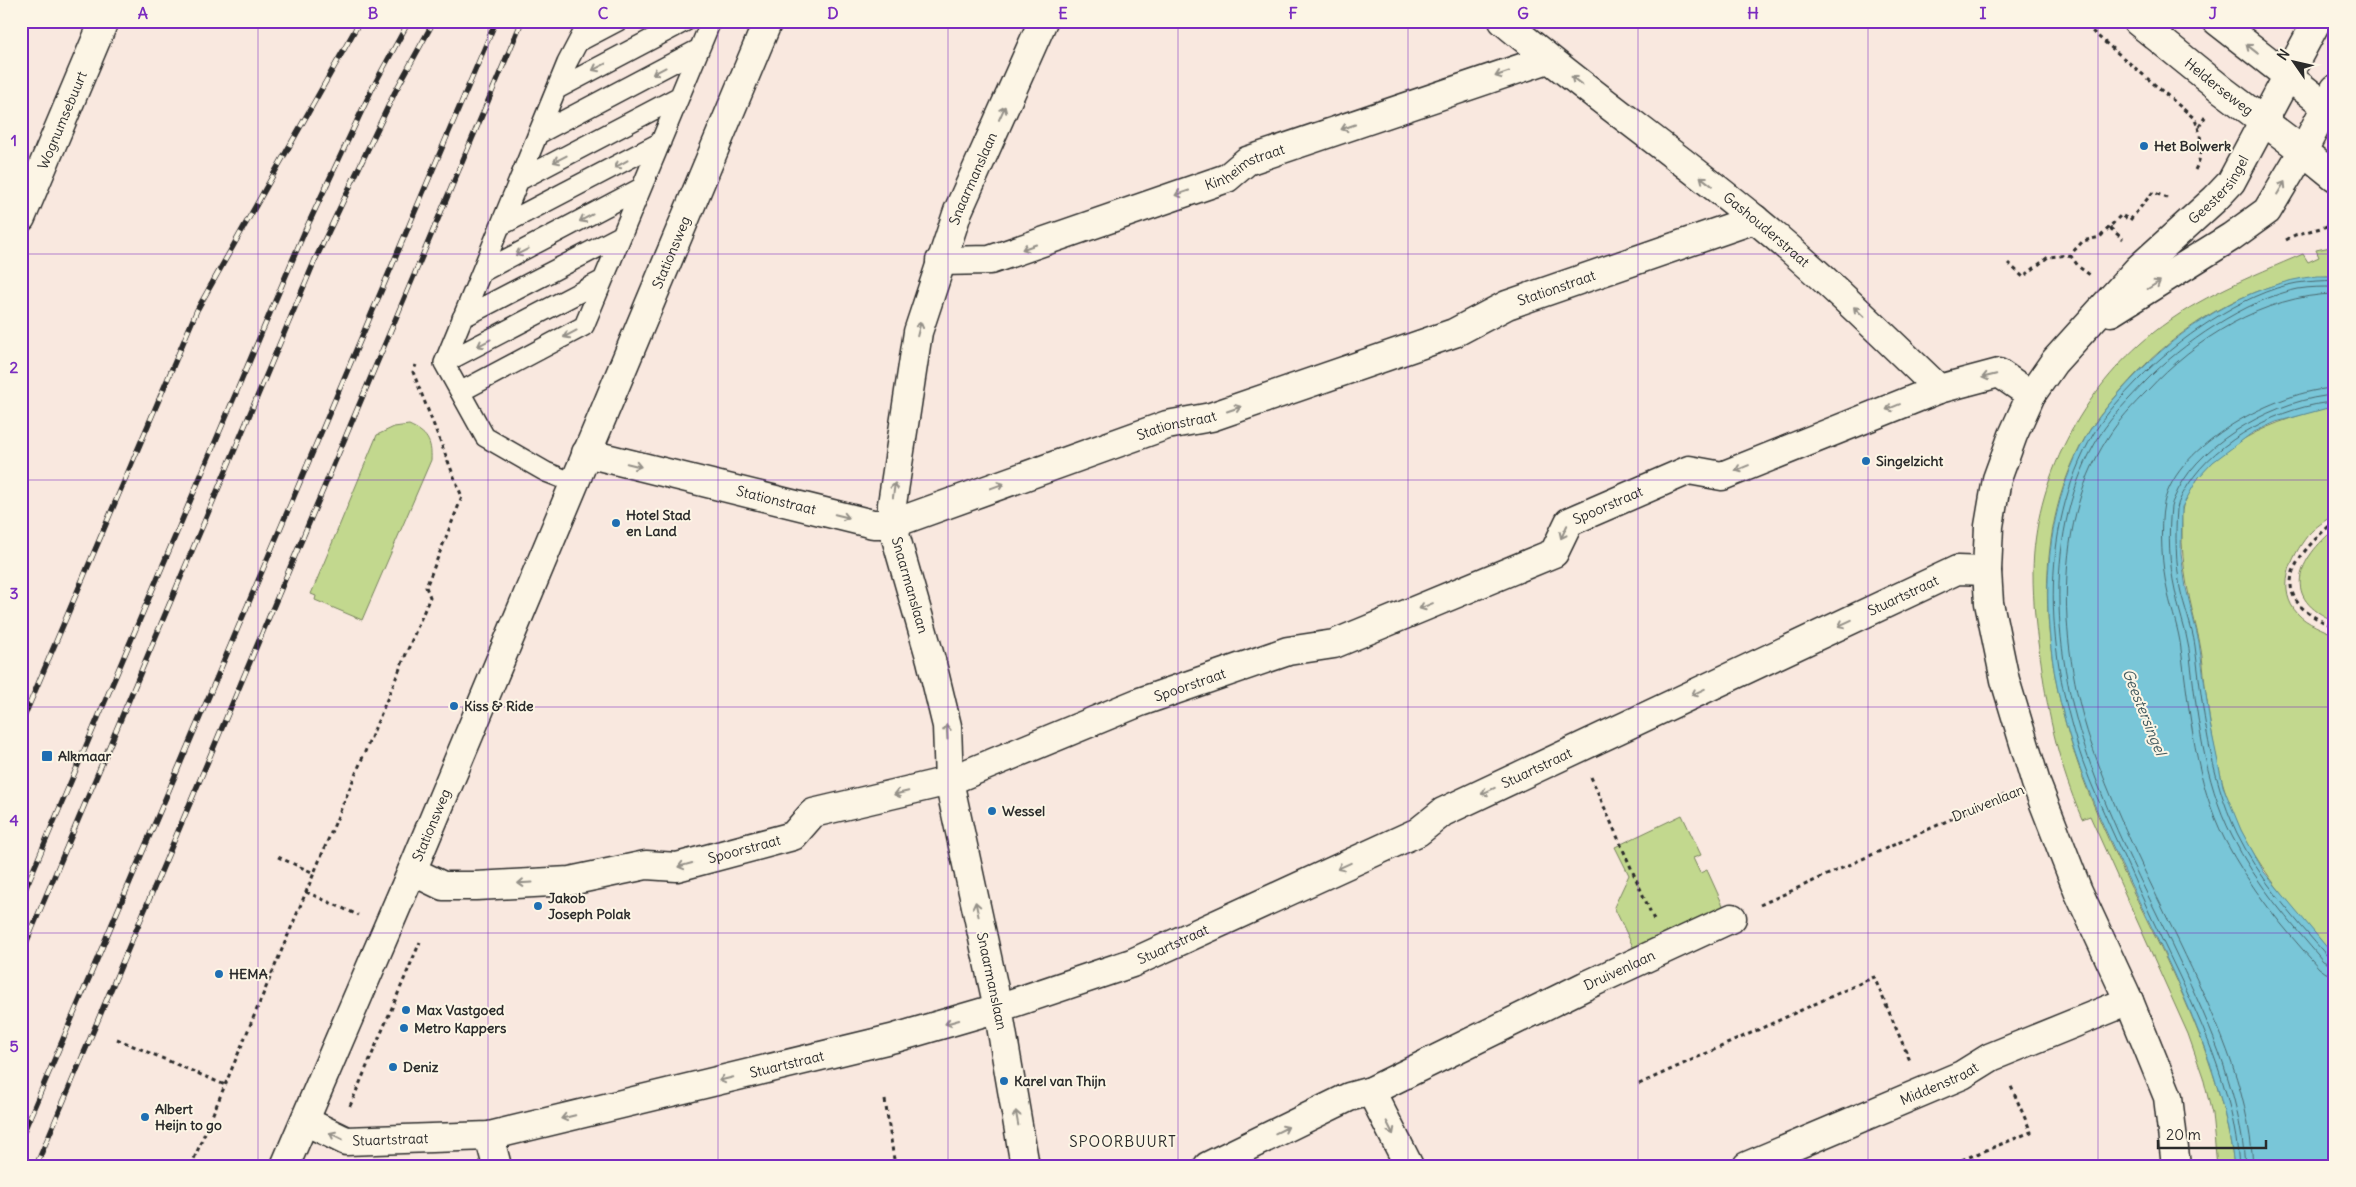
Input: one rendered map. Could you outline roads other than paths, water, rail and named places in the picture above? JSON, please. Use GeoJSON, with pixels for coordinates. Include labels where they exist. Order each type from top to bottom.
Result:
{"type":"FeatureCollection","features":[{"type":"Feature","properties":{"kind":"street","name":"Wognumsebuurt"},"geometry":{"type":"LineString","coordinates":[[21,218],[104,21]]}},
{"type":"Feature","properties":{"kind":"street","name":"Stationsweg"},"geometry":{"type":"LineString","coordinates":[[284,1166],[412,871],[768,21]]}},
{"type":"Feature","properties":{"kind":"street","name":"Snaarmanslaan"},"geometry":{"type":"LineString","coordinates":[[1025,1166],[998,1008],[948,781],[947,726],[932,660],[892,524],[892,504],[918,332],[940,261],[958,211],[1043,21]]}},
{"type":"Feature","properties":{"kind":"street","name":"Gashouderstraat"},"geometry":{"type":"LineString","coordinates":[[1503,21],[1548,59],[1755,219],[1824,279],[1939,389]]}},
{"type":"Feature","properties":{"kind":"street","name":"Helderseweg"},"geometry":{"type":"LineString","coordinates":[[2137,21],[2262,122],[2303,151],[2335,177]]}},
{"type":"Feature","properties":{"kind":"street"},"geometry":{"type":"LineString","coordinates":[[2217,21],[2287,76],[2332,103]]}},
{"type":"Feature","properties":{"kind":"street","name":"Geestersingel"},"geometry":{"type":"LineString","coordinates":[[2176,1166],[2168,1097],[2129,1001],[2078,891],[2036,784],[1995,638],[1986,571],[1989,526],[1997,479],[2013,435],[2032,395],[2054,362],[2082,330],[2140,268],[2231,182],[2317,21]]}},
{"type":"Feature","properties":{"kind":"street","name":"Kinheimstraat"},"geometry":{"type":"LineString","coordinates":[[940,261],[990,260],[1227,178],[1247,162],[1548,59]]}},
{"type":"Feature","properties":{"kind":"street","name":"Geestersingel"},"geometry":{"type":"LineString","coordinates":[[2082,330],[2231,237],[2267,211],[2332,103]]}},
{"type":"Feature","properties":{"kind":"street","name":"Stationstraat"},"geometry":{"type":"LineString","coordinates":[[586,453],[873,524],[892,524],[1167,425],[1211,417],[1454,333],[1507,305],[1755,219]]}},
{"type":"Feature","properties":{"kind":"street"},"geometry":{"type":"LineString","coordinates":[[1939,389],[1998,374],[2032,395]]}},
{"type":"Feature","properties":{"kind":"street","name":"Spoorstraat"},"geometry":{"type":"LineString","coordinates":[[412,871],[443,886],[570,881],[646,865],[677,867],[793,836],[813,814],[948,781],[1140,702],[1288,651],[1334,644],[1554,553],[1569,522],[1689,470],[1722,476],[1939,389]]}},
{"type":"Feature","properties":{"kind":"street","name":"Stuartstraat"},"geometry":{"type":"LineString","coordinates":[[305,1121],[346,1141],[489,1136],[895,1038],[998,1008],[1132,963],[1418,832],[1443,812],[1957,570],[1986,571]]}},
{"type":"Feature","properties":{"kind":"street","name":"Druivenlaan"},"geometry":{"type":"LineString","coordinates":[[1208,1166],[1242,1158],[1349,1097],[1371,1091],[1666,947],[1732,918]]}},
{"type":"Feature","properties":{"kind":"street","name":"Middenstraat"},"geometry":{"type":"LineString","coordinates":[[1748,1166],[1962,1075],[1998,1054],[2129,1001]]}},
{"type":"Feature","properties":{"kind":"street"},"geometry":{"type":"LineString","coordinates":[[1371,1091],[1409,1166]]}},
{"type":"Feature","properties":{"kind":"street"},"geometry":{"type":"LineString","coordinates":[[489,1136],[497,1166]]}},
{"type":"Feature","properties":{"kind":"lane"},"geometry":{"type":"LineString","coordinates":[[444,363],[583,30],[618,21]]}},
{"type":"Feature","properties":{"kind":"lane"},"geometry":{"type":"LineString","coordinates":[[558,88],[686,21]]}},
{"type":"Feature","properties":{"kind":"lane"},"geometry":{"type":"LineString","coordinates":[[460,392],[584,326],[711,21]]}},
{"type":"Feature","properties":{"kind":"lane"},"geometry":{"type":"LineString","coordinates":[[540,133],[699,49]]}},
{"type":"Feature","properties":{"kind":"lane"},"geometry":{"type":"LineString","coordinates":[[520,180],[680,96]]}},
{"type":"Feature","properties":{"kind":"lane"},"geometry":{"type":"LineString","coordinates":[[500,226],[661,142]]}},
{"type":"Feature","properties":{"kind":"lane"},"geometry":{"type":"LineString","coordinates":[[482,272],[641,188]]}},
{"type":"Feature","properties":{"kind":"lane"},"geometry":{"type":"LineString","coordinates":[[462,318],[622,235]]}},
{"type":"Feature","properties":{"kind":"lane"},"geometry":{"type":"LineString","coordinates":[[444,363],[604,280]]}},
{"type":"Feature","properties":{"kind":"lane"},"geometry":{"type":"LineString","coordinates":[[444,363],[485,436],[546,472],[574,483]]}},
{"type":"Feature","properties":{"kind":"water"},"geometry":{"type":"Polygon","coordinates":[[[2318,276],[2335,276],[2335,406],[2276,422],[2252,433],[2213,462],[2198,478],[2182,507],[2181,554],[2186,588],[2199,642],[2210,724],[2223,786],[2241,830],[2264,872],[2335,957],[2335,1166],[2234,1166],[2224,1112],[2209,1061],[2190,1011],[2099,815],[2079,765],[2066,725],[2056,682],[2050,639],[2048,595],[2050,552],[2058,509],[2071,469],[2090,430],[2109,404],[2131,380],[2170,343],[2216,312],[2266,288],[2292,280],[2318,276]]]}},
{"type":"Feature","properties":{"kind":"railway"},"geometry":{"type":"LineString","coordinates":[[21,724],[197,310],[360,21]]}},
{"type":"Feature","properties":{"kind":"railway"},"geometry":{"type":"LineString","coordinates":[[21,899],[304,233],[373,87],[409,21]]}},
{"type":"Feature","properties":{"kind":"railway"},"geometry":{"type":"LineString","coordinates":[[21,955],[315,260],[395,92],[434,21]]}},
{"type":"Feature","properties":{"kind":"railway"},"geometry":{"type":"LineString","coordinates":[[21,1138],[496,21]]}},
{"type":"Feature","properties":{"kind":"railway"},"geometry":{"type":"LineString","coordinates":[[36,1166],[522,21]]}},
{"type":"Feature","properties":{"kind":"place","name":"Het Bolwerk"},"geometry":{"type":"Point","coordinates":[2144,146]}},
{"type":"Feature","properties":{"kind":"place","name":"Singelzicht"},"geometry":{"type":"Point","coordinates":[1866,461]}},
{"type":"Feature","properties":{"kind":"place","name":"Hotel Stad en Land"},"geometry":{"type":"Point","coordinates":[616,523]}},
{"type":"Feature","properties":{"kind":"place","name":"Kiss & Ride"},"geometry":{"type":"Point","coordinates":[454,706]}},
{"type":"Feature","properties":{"kind":"place","name":"Alkmaar"},"geometry":{"type":"Point","coordinates":[47,756]}},
{"type":"Feature","properties":{"kind":"place","name":"Wessel"},"geometry":{"type":"Point","coordinates":[992,811]}},
{"type":"Feature","properties":{"kind":"place","name":"Jakob Joseph Polak"},"geometry":{"type":"Point","coordinates":[538,906]}},
{"type":"Feature","properties":{"kind":"place","name":"HEMA"},"geometry":{"type":"Point","coordinates":[219,974]}},
{"type":"Feature","properties":{"kind":"place","name":"Max Vastgoed"},"geometry":{"type":"Point","coordinates":[406,1010]}},
{"type":"Feature","properties":{"kind":"place","name":"Metro Kappers"},"geometry":{"type":"Point","coordinates":[404,1028]}},
{"type":"Feature","properties":{"kind":"place","name":"Deniz"},"geometry":{"type":"Point","coordinates":[393,1067]}},
{"type":"Feature","properties":{"kind":"place","name":"Karel van Thijn"},"geometry":{"type":"Point","coordinates":[1004,1081]}},
{"type":"Feature","properties":{"kind":"place","name":"Albert Heijn to go"},"geometry":{"type":"Point","coordinates":[145,1117]}},
{"type":"Feature","properties":{"kind":"district","name":"SPOORBUURT"},"geometry":{"type":"Point","coordinates":[1123,1142]}}]}
